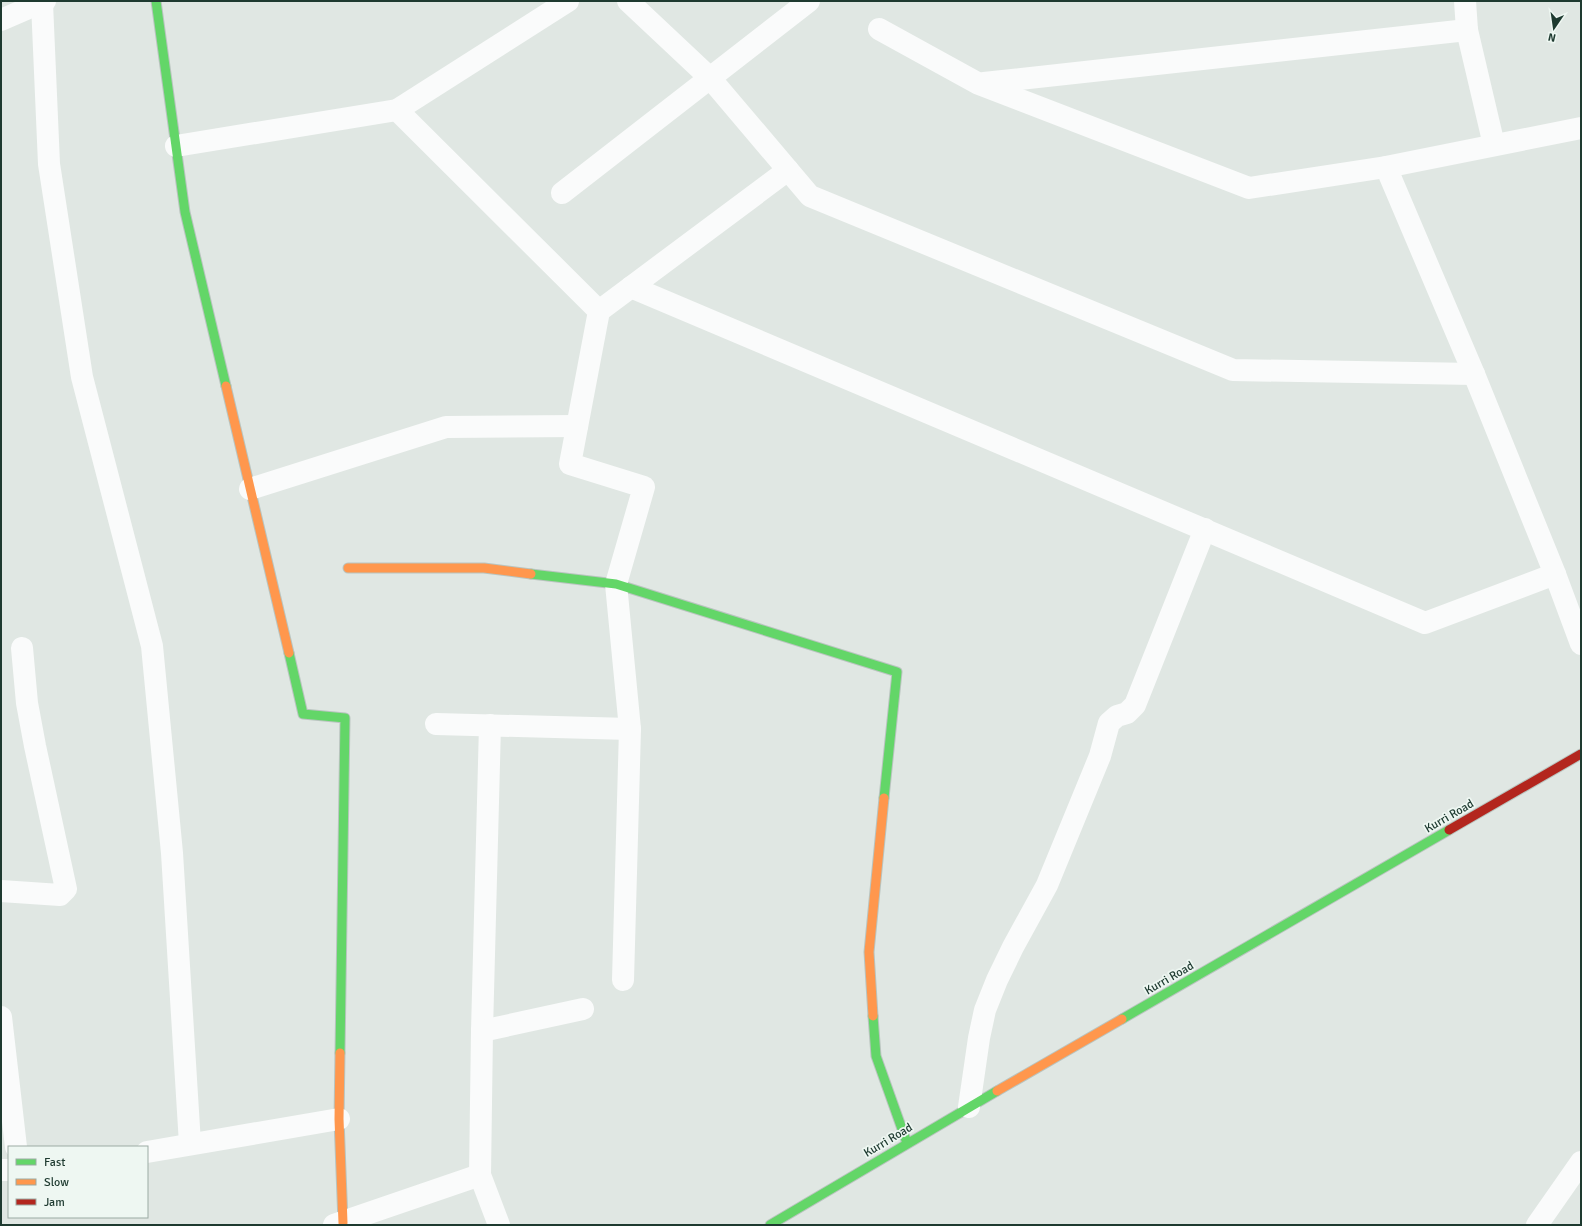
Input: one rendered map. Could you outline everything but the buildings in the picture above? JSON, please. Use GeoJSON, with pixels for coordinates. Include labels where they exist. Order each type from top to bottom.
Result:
{"type":"FeatureCollection","features":[{"type":"Feature","properties":{"kind":"street"},"geometry":{"type":"LineString","coordinates":[[156,1],[185,212],[303,714],[345,718],[339,1119],[339,1224],[480,1175]]}},
{"type":"Feature","properties":{"kind":"street"},"geometry":{"type":"LineString","coordinates":[[176,146],[397,110],[568,1]]}},
{"type":"Feature","properties":{"kind":"street"},"geometry":{"type":"LineString","coordinates":[[628,1],[710,78],[810,196],[1233,370],[1474,374]]}},
{"type":"Feature","properties":{"kind":"street"},"geometry":{"type":"LineString","coordinates":[[562,193],[809,1]]}},
{"type":"Feature","properties":{"kind":"street"},"geometry":{"type":"LineString","coordinates":[[1465,1],[1467,30],[1494,145]]}},
{"type":"Feature","properties":{"kind":"street"},"geometry":{"type":"LineString","coordinates":[[1,20],[44,2],[49,164],[82,377],[152,646],[172,853],[190,1144]]}},
{"type":"Feature","properties":{"kind":"street"},"geometry":{"type":"LineString","coordinates":[[879,29],[979,84],[1249,188],[1386,166],[1581,128]]}},
{"type":"Feature","properties":{"kind":"street"},"geometry":{"type":"LineString","coordinates":[[979,84],[1467,30]]}},
{"type":"Feature","properties":{"kind":"street"},"geometry":{"type":"LineString","coordinates":[[397,110],[600,311]]}},
{"type":"Feature","properties":{"kind":"street"},"geometry":{"type":"LineString","coordinates":[[1386,166],[1474,374],[1555,574],[1581,644]]}},
{"type":"Feature","properties":{"kind":"street"},"geometry":{"type":"LineString","coordinates":[[623,980],[630,730],[616,584],[644,487],[570,464],[600,311],[788,170]]}},
{"type":"Feature","properties":{"kind":"street"},"geometry":{"type":"LineString","coordinates":[[630,287],[1426,623],[1555,574]]}},
{"type":"Feature","properties":{"kind":"street"},"geometry":{"type":"LineString","coordinates":[[250,489],[446,427],[577,426]]}},
{"type":"Feature","properties":{"kind":"street"},"geometry":{"type":"LineString","coordinates":[[969,1107],[979,1038],[985,1010],[1013,947],[1047,885],[1100,756],[1109,723],[1117,716],[1127,713],[1135,705],[1205,529]]}},
{"type":"Feature","properties":{"kind":"street"},"geometry":{"type":"LineString","coordinates":[[348,568],[484,568],[616,584],[898,672],[870,952],[876,1056],[907,1143]]}},
{"type":"Feature","properties":{"kind":"street"},"geometry":{"type":"LineString","coordinates":[[1,891],[60,895],[66,889],[27,703],[22,648]]}},
{"type":"Feature","properties":{"kind":"street"},"geometry":{"type":"LineString","coordinates":[[436,724],[630,730]]}},
{"type":"Feature","properties":{"kind":"street"},"geometry":{"type":"LineString","coordinates":[[490,725],[480,1175],[499,1225]]}},
{"type":"Feature","properties":{"kind":"street","name":"Kurri Road"},"geometry":{"type":"LineString","coordinates":[[770,1225],[907,1143],[1581,754]]}},
{"type":"Feature","properties":{"kind":"street"},"geometry":{"type":"LineString","coordinates":[[482,1031],[583,1010]]}},
{"type":"Feature","properties":{"kind":"street"},"geometry":{"type":"LineString","coordinates":[[1,1017],[16,1146]]}},
{"type":"Feature","properties":{"kind":"street"},"geometry":{"type":"LineString","coordinates":[[148,1152],[339,1119]]}},
{"type":"Feature","properties":{"kind":"street"},"geometry":{"type":"LineString","coordinates":[[1537,1225],[1581,1162]]}},
{"type":"Feature","properties":{"kind":"traffic: fast"},"geometry":{"type":"LineString","coordinates":[[156,1],[185,212],[226,386]]}},
{"type":"Feature","properties":{"kind":"traffic: fast"},"geometry":{"type":"LineString","coordinates":[[531,574],[616,584],[897,672],[884,798]]}},
{"type":"Feature","properties":{"kind":"traffic: fast"},"geometry":{"type":"LineString","coordinates":[[289,653],[303,714],[345,718],[340,1053]]}},
{"type":"Feature","properties":{"kind":"traffic: fast"},"geometry":{"type":"LineString","coordinates":[[1122,1019],[1449,830]]}},
{"type":"Feature","properties":{"kind":"traffic: fast"},"geometry":{"type":"LineString","coordinates":[[873,1016],[876,1056],[907,1143]]}},
{"type":"Feature","properties":{"kind":"traffic: fast"},"geometry":{"type":"LineString","coordinates":[[770,1225],[997,1091]]}},
{"type":"Feature","properties":{"kind":"traffic: slow"},"geometry":{"type":"LineString","coordinates":[[226,386],[289,653]]}},
{"type":"Feature","properties":{"kind":"traffic: slow"},"geometry":{"type":"LineString","coordinates":[[348,568],[484,568],[531,574]]}},
{"type":"Feature","properties":{"kind":"traffic: slow"},"geometry":{"type":"LineString","coordinates":[[873,1016],[869,952],[884,798]]}},
{"type":"Feature","properties":{"kind":"traffic: slow"},"geometry":{"type":"LineString","coordinates":[[997,1091],[1122,1019]]}},
{"type":"Feature","properties":{"kind":"traffic: slow"},"geometry":{"type":"LineString","coordinates":[[340,1053],[339,1119],[343,1223]]}},
{"type":"Feature","properties":{"kind":"traffic: jam"},"geometry":{"type":"LineString","coordinates":[[1449,830],[1581,754]]}}]}
